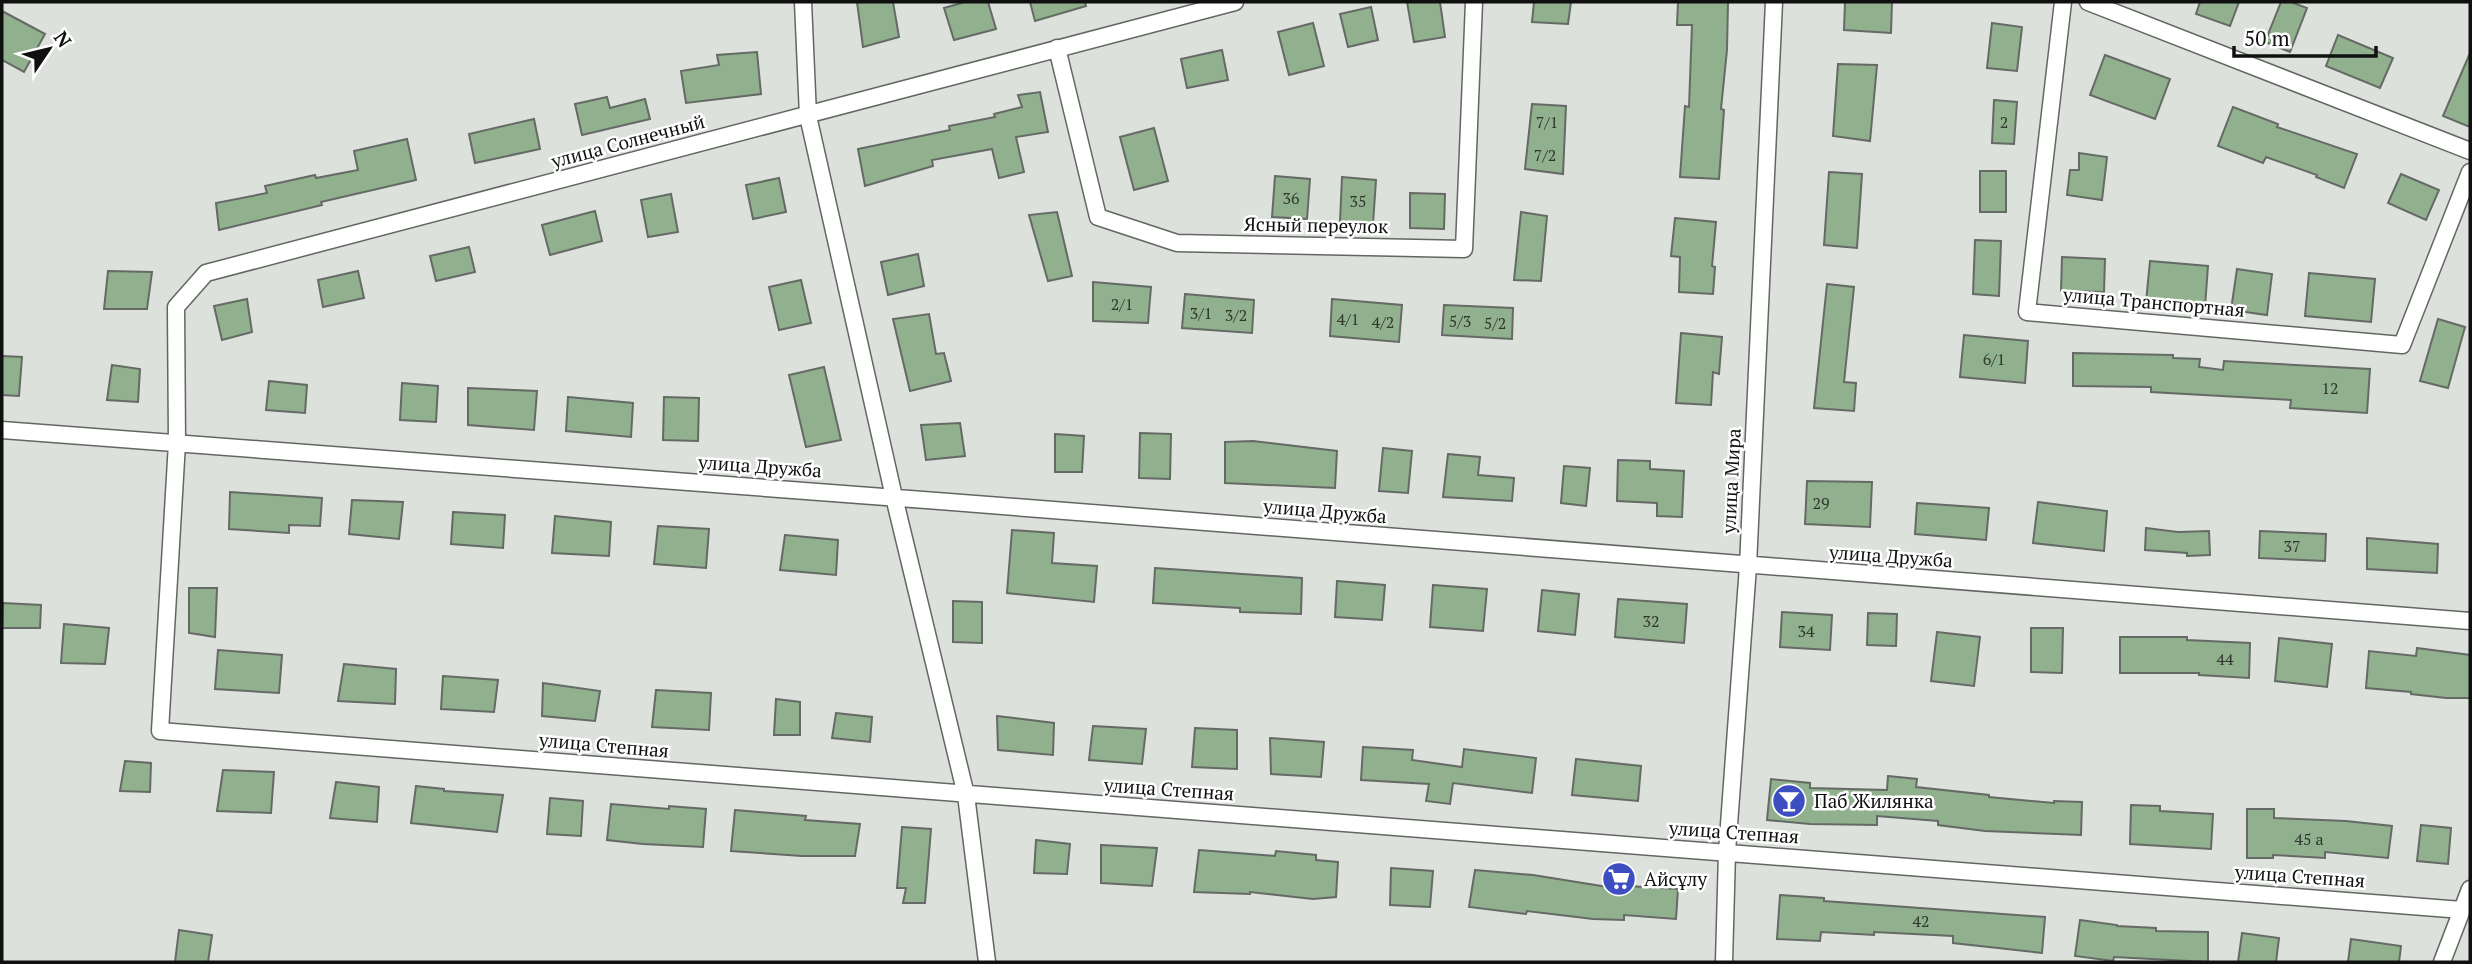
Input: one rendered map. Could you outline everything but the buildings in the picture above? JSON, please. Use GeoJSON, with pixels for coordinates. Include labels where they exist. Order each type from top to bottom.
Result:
{"type":"FeatureCollection","features":[{"type":"Feature","properties":{"kind":"street"},"geometry":{"type":"LineString","coordinates":[[803,2],[808,116],[894,497],[966,795],[986,962]]}},
{"type":"Feature","properties":{"kind":"street","name":"улица Солнечный"},"geometry":{"type":"LineString","coordinates":[[177,443],[176,307],[206,273],[1235,2]]}},
{"type":"Feature","properties":{"kind":"street","name":"Ясный переулок"},"geometry":{"type":"LineString","coordinates":[[1057,48],[1098,217],[1177,243],[1464,249],[1474,2]]}},
{"type":"Feature","properties":{"kind":"street","name":"улица Мира"},"geometry":{"type":"LineString","coordinates":[[1724,962],[1727,852],[1748,566],[1774,2]]}},
{"type":"Feature","properties":{"kind":"street","name":"улица Транспортная"},"geometry":{"type":"LineString","coordinates":[[2063,2],[2027,312],[2402,345],[2470,172]]}},
{"type":"Feature","properties":{"kind":"street"},"geometry":{"type":"LineString","coordinates":[[2088,2],[2470,151]]}},
{"type":"Feature","properties":{"kind":"street","name":"улица Дружба"},"geometry":{"type":"LineString","coordinates":[[2,430],[2470,621]]}},
{"type":"Feature","properties":{"kind":"street","name":"улица Степная"},"geometry":{"type":"LineString","coordinates":[[177,443],[160,730],[2462,910]]}},
{"type":"Feature","properties":{"kind":"street"},"geometry":{"type":"LineString","coordinates":[[2442,962],[2470,889]]}},
{"type":"Feature","properties":{"kind":"place","name":"Паб Жилянка"},"geometry":{"type":"Point","coordinates":[1789,801]}},
{"type":"Feature","properties":{"kind":"place","name":"Айсұлу"},"geometry":{"type":"Point","coordinates":[1619,879]}}]}
